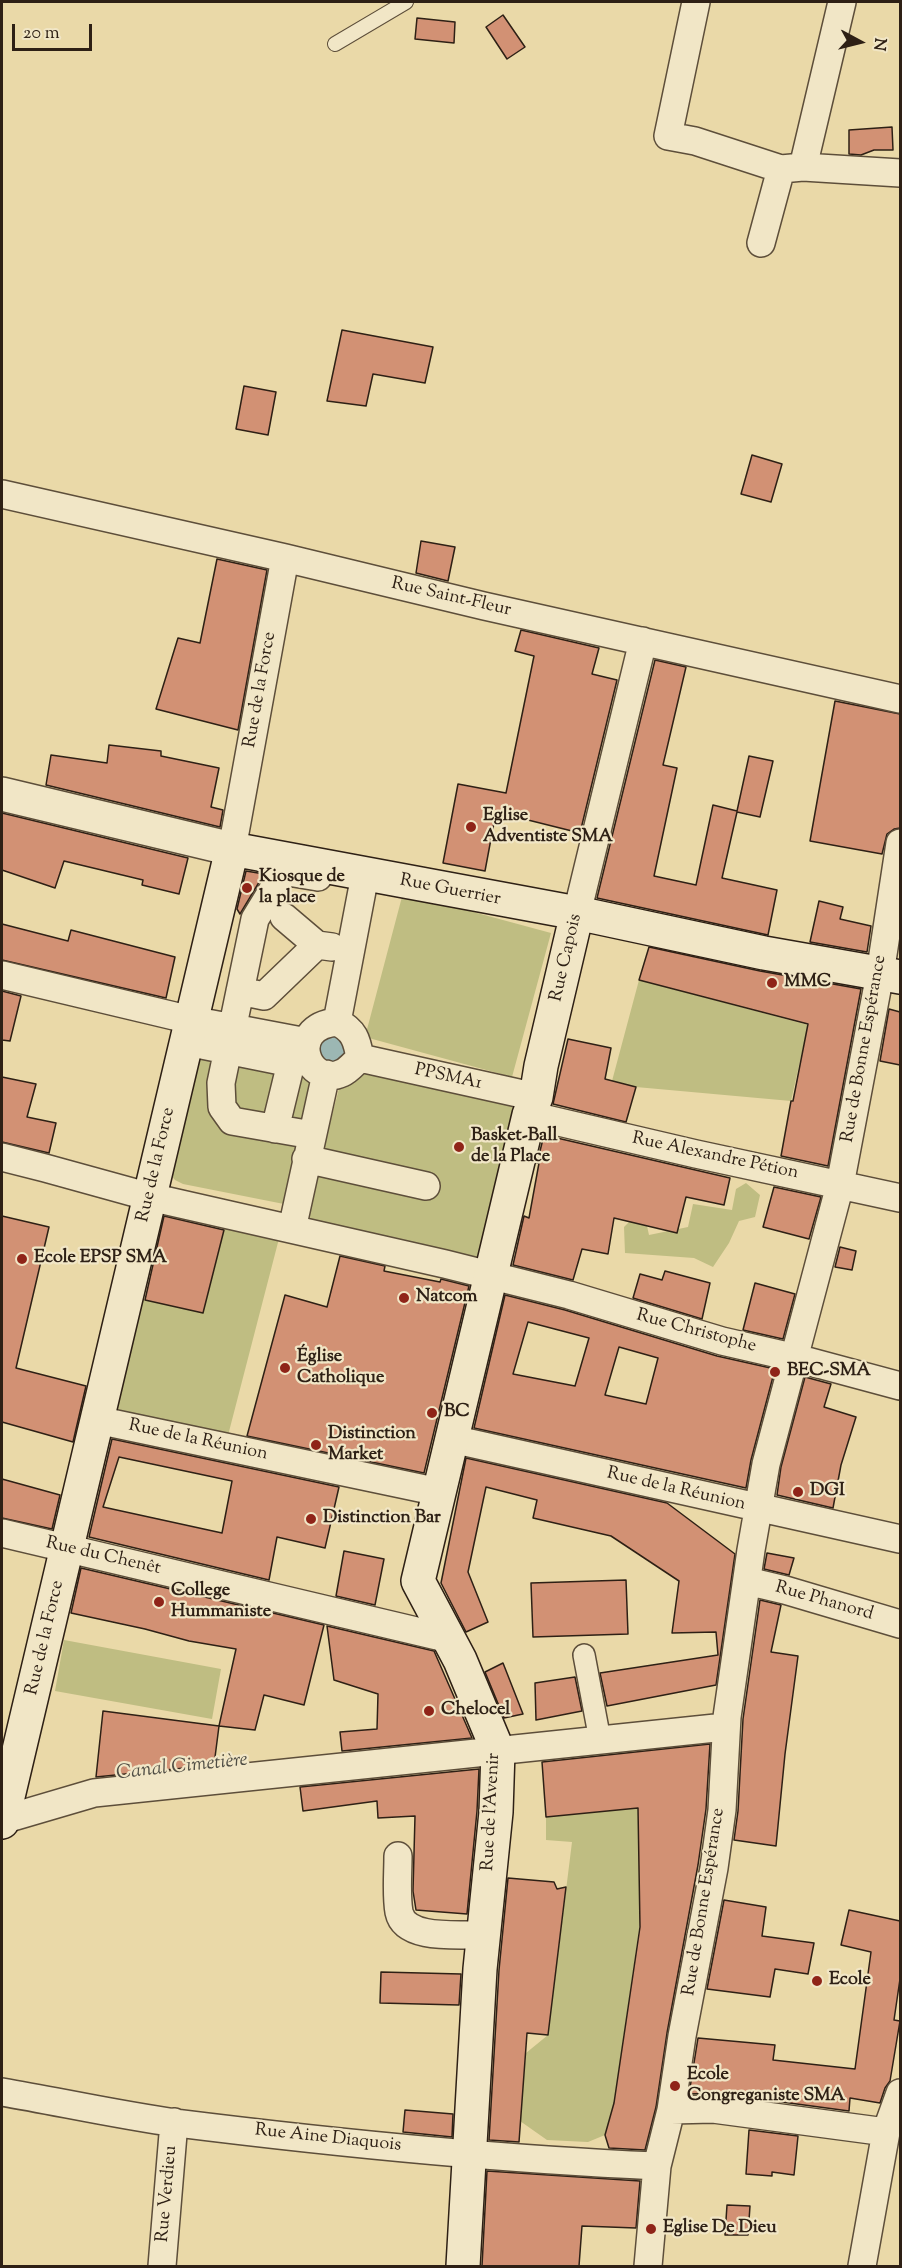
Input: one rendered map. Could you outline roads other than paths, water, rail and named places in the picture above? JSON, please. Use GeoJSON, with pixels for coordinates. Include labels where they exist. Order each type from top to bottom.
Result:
{"type":"FeatureCollection","features":[{"type":"Feature","properties":{"kind":"main road","name":"Rue Guerrier"},"geometry":{"type":"LineString","coordinates":[[2,794],[364,880],[577,914],[764,953],[890,975]]}},
{"type":"Feature","properties":{"kind":"main road","name":"Rue de la Force"},"geometry":{"type":"LineString","coordinates":[[2,1821],[7,1767],[67,1549],[232,849]]}},
{"type":"Feature","properties":{"kind":"main road","name":"Rue Capois"},"geometry":{"type":"LineString","coordinates":[[491,1275],[577,914]]}},
{"type":"Feature","properties":{"kind":"main road","name":"Rue de l'Avenir"},"geometry":{"type":"LineString","coordinates":[[463,2266],[483,1935],[496,1812],[498,1751],[450,1639],[418,1581],[491,1275]]}},
{"type":"Feature","properties":{"kind":"street"},"geometry":{"type":"LineString","coordinates":[[696,2],[668,136],[792,168],[900,173]]}},
{"type":"Feature","properties":{"kind":"street"},"geometry":{"type":"LineString","coordinates":[[761,243],[792,168],[842,2]]}},
{"type":"Feature","properties":{"kind":"street","name":"Rue Saint-Fleur"},"geometry":{"type":"LineString","coordinates":[[2,494],[484,606],[900,699]]}},
{"type":"Feature","properties":{"kind":"street","name":"Rue de la Force"},"geometry":{"type":"LineString","coordinates":[[232,849],[285,558]]}},
{"type":"Feature","properties":{"kind":"street","name":"Rue Capois"},"geometry":{"type":"LineString","coordinates":[[577,914],[643,641]]}},
{"type":"Feature","properties":{"kind":"street","name":"Rue de Bonne Espérance"},"geometry":{"type":"LineString","coordinates":[[648,2266],[657,2166],[671,2110],[682,2036],[714,1868],[722,1810],[725,1727],[757,1508],[766,1464],[796,1358],[840,1185],[890,975],[900,843]]}},
{"type":"Feature","properties":{"kind":"street"},"geometry":{"type":"LineString","coordinates":[[337,1022],[364,880],[283,873],[255,919],[221,1083],[222,1107],[232,1121],[275,1129],[309,1147],[426,1186]]}},
{"type":"Feature","properties":{"kind":"street"},"geometry":{"type":"LineString","coordinates":[[284,917],[317,945],[350,950]]}},
{"type":"Feature","properties":{"kind":"street"},"geometry":{"type":"LineString","coordinates":[[240,991],[264,996],[317,945]]}},
{"type":"Feature","properties":{"kind":"street"},"geometry":{"type":"LineString","coordinates":[[2,975],[189,1031],[308,1060],[333,1076],[340,1074],[360,1058],[356,1039],[351,1031],[337,1022],[320,1025],[313,1029],[308,1060],[309,1147],[292,1229]]}},
{"type":"Feature","properties":{"kind":"street","name":"PPSMA1"},"geometry":{"type":"LineString","coordinates":[[360,1058],[533,1106]]}},
{"type":"Feature","properties":{"kind":"street"},"geometry":{"type":"LineString","coordinates":[[275,1129],[308,1060]]}},
{"type":"Feature","properties":{"kind":"street","name":"Rue Alexandre Pétion"},"geometry":{"type":"LineString","coordinates":[[533,1106],[840,1185],[900,1198]]}},
{"type":"Feature","properties":{"kind":"street","name":"Rue Christophe"},"geometry":{"type":"LineString","coordinates":[[2,1157],[150,1197],[491,1275],[569,1295],[722,1341],[900,1386]]}},
{"type":"Feature","properties":{"kind":"street","name":"Rue de la Réunion"},"geometry":{"type":"LineString","coordinates":[[97,1420],[439,1492]]}},
{"type":"Feature","properties":{"kind":"street","name":"Rue de la Réunion"},"geometry":{"type":"LineString","coordinates":[[452,1439],[900,1539]]}},
{"type":"Feature","properties":{"kind":"street","name":"Rue du Chenêt"},"geometry":{"type":"LineString","coordinates":[[2,1533],[450,1639]]}},
{"type":"Feature","properties":{"kind":"street","name":"Rue Phanord"},"geometry":{"type":"LineString","coordinates":[[747,1581],[900,1623]]}},
{"type":"Feature","properties":{"kind":"street"},"geometry":{"type":"LineString","coordinates":[[584,1655],[600,1740]]}},
{"type":"Feature","properties":{"kind":"street"},"geometry":{"type":"LineString","coordinates":[[2,1821],[94,1793],[725,1727]]}},
{"type":"Feature","properties":{"kind":"street"},"geometry":{"type":"LineString","coordinates":[[398,1856],[399,1912],[404,1924],[416,1932],[483,1935]]}},
{"type":"Feature","properties":{"kind":"street","name":"Rue Aine Diaquois"},"geometry":{"type":"LineString","coordinates":[[2,2092],[174,2122],[469,2155],[657,2166]]}},
{"type":"Feature","properties":{"kind":"street"},"geometry":{"type":"LineString","coordinates":[[862,2266],[886,2132],[900,2095]]}},
{"type":"Feature","properties":{"kind":"street"},"geometry":{"type":"LineString","coordinates":[[671,2110],[713,2109],[886,2132]]}},
{"type":"Feature","properties":{"kind":"street","name":"Rue Verdieu"},"geometry":{"type":"LineString","coordinates":[[162,2266],[174,2122]]}},
{"type":"Feature","properties":{"kind":"lane"},"geometry":{"type":"LineString","coordinates":[[335,44],[406,2]]}},
{"type":"Feature","properties":{"kind":"water"},"geometry":{"type":"Polygon","coordinates":[[[322,1023],[360,1058],[317,1068],[322,1023]]]}},
{"type":"Feature","properties":{"kind":"place","name":"Eglise Adventiste SMA"},"geometry":{"type":"Point","coordinates":[471,827]}},
{"type":"Feature","properties":{"kind":"place","name":"Kiosque de la place"},"geometry":{"type":"Point","coordinates":[247,888]}},
{"type":"Feature","properties":{"kind":"place","name":"MMC"},"geometry":{"type":"Point","coordinates":[772,983]}},
{"type":"Feature","properties":{"kind":"place","name":"Basket-Ball de la Place"},"geometry":{"type":"Point","coordinates":[459,1147]}},
{"type":"Feature","properties":{"kind":"place","name":"Ecole EPSP SMA"},"geometry":{"type":"Point","coordinates":[22,1259]}},
{"type":"Feature","properties":{"kind":"place","name":"Natcom"},"geometry":{"type":"Point","coordinates":[404,1298]}},
{"type":"Feature","properties":{"kind":"place","name":"Église Catholique"},"geometry":{"type":"Point","coordinates":[285,1368]}},
{"type":"Feature","properties":{"kind":"place","name":"BEC-SMA"},"geometry":{"type":"Point","coordinates":[775,1372]}},
{"type":"Feature","properties":{"kind":"place","name":"BC"},"geometry":{"type":"Point","coordinates":[432,1413]}},
{"type":"Feature","properties":{"kind":"place","name":"Distinction Market"},"geometry":{"type":"Point","coordinates":[316,1445]}},
{"type":"Feature","properties":{"kind":"place","name":"DGI"},"geometry":{"type":"Point","coordinates":[798,1492]}},
{"type":"Feature","properties":{"kind":"place","name":"Distinction Bar"},"geometry":{"type":"Point","coordinates":[311,1519]}},
{"type":"Feature","properties":{"kind":"place","name":"College Hummaniste"},"geometry":{"type":"Point","coordinates":[159,1602]}},
{"type":"Feature","properties":{"kind":"place","name":"Chelocel"},"geometry":{"type":"Point","coordinates":[429,1711]}},
{"type":"Feature","properties":{"kind":"place","name":"Ecole"},"geometry":{"type":"Point","coordinates":[817,1981]}},
{"type":"Feature","properties":{"kind":"place","name":"Ecole Congreganiste SMA"},"geometry":{"type":"Point","coordinates":[675,2086]}},
{"type":"Feature","properties":{"kind":"place","name":"Eglise De Dieu"},"geometry":{"type":"Point","coordinates":[651,2229]}},
{"type":"Feature","properties":{"kind":"water label","name":"Canal Cimetière"},"geometry":{"type":"Point","coordinates":[182,1768]}}]}
